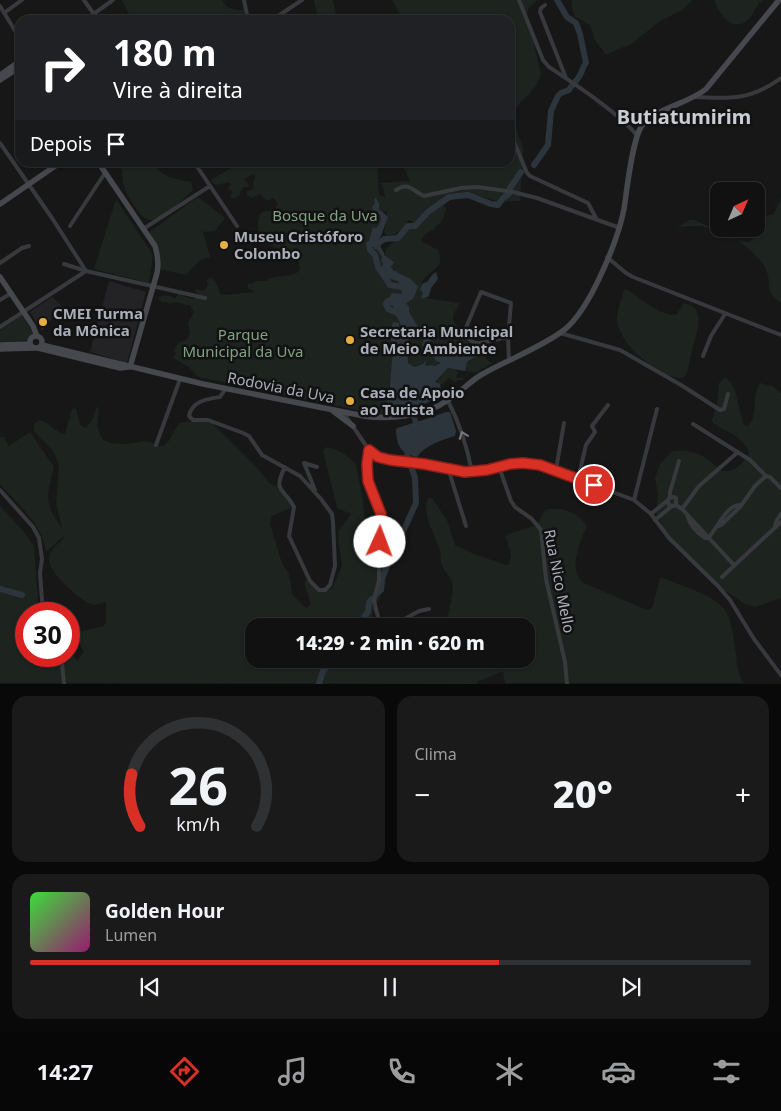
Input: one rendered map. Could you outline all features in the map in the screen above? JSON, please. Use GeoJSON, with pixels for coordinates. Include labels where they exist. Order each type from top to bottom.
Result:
{"type":"FeatureCollection","features":[{"type":"Feature","properties":{"kind":"street"},"geometry":{"type":"LineString","coordinates":[[4,13],[22,0]]}},
{"type":"Feature","properties":{"kind":"street"},"geometry":{"type":"LineString","coordinates":[[84,0],[94,14],[113,0]]}},
{"type":"Feature","properties":{"kind":"street"},"geometry":{"type":"LineString","coordinates":[[244,0],[247,15]]}},
{"type":"Feature","properties":{"kind":"street"},"geometry":{"type":"LineString","coordinates":[[280,15],[302,0]]}},
{"type":"Feature","properties":{"kind":"street"},"geometry":{"type":"LineString","coordinates":[[519,0],[543,60],[549,67],[628,126],[638,136]]}},
{"type":"Feature","properties":{"kind":"street","name":"Rodovia da Uva"},"geometry":{"type":"LineString","coordinates":[[0,345],[36,346],[121,363],[130,367],[180,379],[331,410],[382,418],[408,415],[448,401],[473,380],[560,333],[569,326],[582,310],[620,228],[638,136],[642,126],[649,119],[695,97],[712,83],[777,1]]}},
{"type":"Feature","properties":{"kind":"street"},"geometry":{"type":"LineString","coordinates":[[544,5],[540,12],[567,79]]}},
{"type":"Feature","properties":{"kind":"street"},"geometry":{"type":"LineString","coordinates":[[0,6],[15,30]]}},
{"type":"Feature","properties":{"kind":"street"},"geometry":{"type":"LineString","coordinates":[[0,75],[15,64]]}},
{"type":"Feature","properties":{"kind":"street"},"geometry":{"type":"LineString","coordinates":[[0,80],[15,70]]}},
{"type":"Feature","properties":{"kind":"street"},"geometry":{"type":"LineString","coordinates":[[695,97],[749,96],[781,78]]}},
{"type":"Feature","properties":{"kind":"street"},"geometry":{"type":"LineString","coordinates":[[0,143],[15,164]]}},
{"type":"Feature","properties":{"kind":"street"},"geometry":{"type":"LineString","coordinates":[[515,144],[530,176],[588,203],[596,219]]}},
{"type":"Feature","properties":{"kind":"street"},"geometry":{"type":"LineString","coordinates":[[17,167],[86,271]]}},
{"type":"Feature","properties":{"kind":"street"},"geometry":{"type":"LineString","coordinates":[[0,204],[54,167]]}},
{"type":"Feature","properties":{"kind":"street"},"geometry":{"type":"LineString","coordinates":[[101,167],[155,246],[158,254],[158,265],[153,287],[130,367]]}},
{"type":"Feature","properties":{"kind":"street"},"geometry":{"type":"LineString","coordinates":[[197,167],[238,226]]}},
{"type":"Feature","properties":{"kind":"street"},"geometry":{"type":"LineString","coordinates":[[70,226],[105,173]]}},
{"type":"Feature","properties":{"kind":"street"},"geometry":{"type":"LineString","coordinates":[[396,190],[405,185],[424,196],[461,188],[478,187],[513,192],[537,198],[620,228]]}},
{"type":"Feature","properties":{"kind":"street"},"geometry":{"type":"LineString","coordinates":[[143,229],[210,186]]}},
{"type":"Feature","properties":{"kind":"street"},"geometry":{"type":"LineString","coordinates":[[0,263],[22,248],[29,246]]}},
{"type":"Feature","properties":{"kind":"street"},"geometry":{"type":"LineString","coordinates":[[607,257],[633,277],[781,335]]}},
{"type":"Feature","properties":{"kind":"street"},"geometry":{"type":"LineString","coordinates":[[64,264],[86,271],[205,298]]}},
{"type":"Feature","properties":{"kind":"street"},"geometry":{"type":"LineString","coordinates":[[0,327],[86,271]]}},
{"type":"Feature","properties":{"kind":"street"},"geometry":{"type":"LineString","coordinates":[[0,277],[33,326],[37,336],[42,339],[36,346],[32,338],[37,336]]}},
{"type":"Feature","properties":{"kind":"street"},"geometry":{"type":"LineString","coordinates":[[508,338],[502,337],[483,344],[474,342],[466,335],[465,330],[481,292],[511,302],[508,338],[509,360]]}},
{"type":"Feature","properties":{"kind":"street"},"geometry":{"type":"LineString","coordinates":[[0,300],[11,293]]}},
{"type":"Feature","properties":{"kind":"street"},"geometry":{"type":"LineString","coordinates":[[703,356],[711,336],[725,314]]}},
{"type":"Feature","properties":{"kind":"street"},"geometry":{"type":"LineString","coordinates":[[560,333],[620,350],[720,410],[724,409],[728,394]]}},
{"type":"Feature","properties":{"kind":"street","name":"Rodovia da Uva"},"geometry":{"type":"LineString","coordinates":[[0,349],[36,346]]}},
{"type":"Feature","properties":{"kind":"street"},"geometry":{"type":"LineString","coordinates":[[156,445],[180,379]]}},
{"type":"Feature","properties":{"kind":"street"},"geometry":{"type":"LineString","coordinates":[[226,388],[220,397],[203,401],[193,407],[190,411],[190,419],[208,420],[249,436],[262,455],[300,476],[315,491],[332,514],[333,522],[333,576],[330,585],[325,590],[319,590],[310,581],[289,536],[294,507],[279,487],[278,481],[284,468]]}},
{"type":"Feature","properties":{"kind":"street"},"geometry":{"type":"LineString","coordinates":[[448,401],[456,416],[466,444],[472,472]]}},
{"type":"Feature","properties":{"kind":"street"},"geometry":{"type":"LineString","coordinates":[[578,479],[586,445],[595,432],[592,426],[608,404]]}},
{"type":"Feature","properties":{"kind":"street"},"geometry":{"type":"LineString","coordinates":[[634,500],[657,409]]}},
{"type":"Feature","properties":{"kind":"street"},"geometry":{"type":"LineString","coordinates":[[331,410],[353,426]]}},
{"type":"Feature","properties":{"kind":"street"},"geometry":{"type":"LineString","coordinates":[[343,412],[369,450],[378,457],[472,472],[523,463],[540,465],[634,500],[651,514],[669,538],[730,600],[754,639],[781,675]]}},
{"type":"Feature","properties":{"kind":"street"},"geometry":{"type":"LineString","coordinates":[[556,470],[564,423]]}},
{"type":"Feature","properties":{"kind":"street"},"geometry":{"type":"LineString","coordinates":[[693,424],[750,460],[781,488]]}},
{"type":"Feature","properties":{"kind":"street"},"geometry":{"type":"LineString","coordinates":[[369,450],[367,464],[368,481],[381,514],[382,528],[379,580],[374,598],[378,618],[381,622],[392,626],[419,611],[429,609]]}},
{"type":"Feature","properties":{"kind":"street"},"geometry":{"type":"LineString","coordinates":[[682,508],[704,481],[738,452]]}},
{"type":"Feature","properties":{"kind":"street"},"geometry":{"type":"LineString","coordinates":[[679,461],[668,504],[682,508],[696,531],[705,538],[708,538],[734,565]]}},
{"type":"Feature","properties":{"kind":"street"},"geometry":{"type":"LineString","coordinates":[[315,491],[304,463],[317,467]]}},
{"type":"Feature","properties":{"kind":"street","name":"Rua Nico Mello"},"geometry":{"type":"LineString","coordinates":[[499,467],[511,501],[515,507],[532,519],[541,530],[546,579],[565,662],[567,684]]}},
{"type":"Feature","properties":{"kind":"street"},"geometry":{"type":"LineString","coordinates":[[448,468],[466,526]]}},
{"type":"Feature","properties":{"kind":"street"},"geometry":{"type":"LineString","coordinates":[[708,538],[766,476]]}},
{"type":"Feature","properties":{"kind":"street"},"geometry":{"type":"LineString","coordinates":[[0,490],[33,527],[39,538],[42,559],[40,573],[42,602]]}},
{"type":"Feature","properties":{"kind":"street"},"geometry":{"type":"LineString","coordinates":[[651,514],[669,498],[676,498],[674,505],[655,520]]}},
{"type":"Feature","properties":{"kind":"street"},"geometry":{"type":"LineString","coordinates":[[657,508],[663,514]]}},
{"type":"Feature","properties":{"kind":"street"},"geometry":{"type":"LineString","coordinates":[[776,525],[781,514]]}},
{"type":"Feature","properties":{"kind":"street"},"geometry":{"type":"LineString","coordinates":[[722,576],[781,522]]}},
{"type":"Feature","properties":{"kind":"street"},"geometry":{"type":"LineString","coordinates":[[62,667],[64,684]]}},
{"type":"Feature","properties":{"kind":"shaded area"},"geometry":{"type":"Polygon","coordinates":[[[376,198],[379,203],[379,209],[388,217],[379,239],[384,255],[394,262],[391,267],[394,271],[411,279],[418,287],[413,299],[406,303],[419,328],[424,328],[431,333],[430,339],[433,348],[441,352],[451,351],[452,354],[461,357],[473,356],[476,352],[480,354],[467,362],[465,371],[448,368],[435,382],[440,384],[442,396],[415,408],[418,421],[450,412],[456,431],[455,436],[429,446],[417,457],[403,451],[396,436],[397,428],[413,423],[410,411],[405,409],[385,409],[389,394],[393,350],[391,347],[394,343],[391,342],[393,322],[399,323],[399,331],[406,332],[407,334],[405,337],[408,363],[414,367],[423,364],[426,360],[425,365],[428,366],[435,366],[441,363],[436,361],[422,345],[424,339],[413,333],[408,333],[401,314],[393,312],[393,306],[388,305],[387,302],[392,293],[401,294],[403,290],[398,281],[387,278],[383,274],[381,270],[382,257],[377,249],[374,249],[374,242],[369,241],[373,227],[376,228],[381,220],[380,215],[373,212],[372,207],[376,198]]]}},
{"type":"Feature","properties":{"kind":"shaded area"},"geometry":{"type":"Polygon","coordinates":[[[436,272],[438,279],[431,288],[429,296],[423,299],[421,297],[423,293],[420,290],[422,284],[428,281],[436,272]]]}},
{"type":"Feature","properties":{"kind":"shaded area"},"geometry":{"type":"Polygon","coordinates":[[[109,281],[146,292],[127,363],[90,352],[109,281]]]}},
{"type":"Feature","properties":{"kind":"shaded area","name":"CMEI Turma da Mônica"},"geometry":{"type":"Polygon","coordinates":[[[52,297],[62,306],[42,331],[30,312],[52,297]]]}},
{"type":"Feature","properties":{"kind":"green space"},"geometry":{"type":"Polygon","coordinates":[[[122,0],[222,0],[226,6],[232,9],[246,10],[240,15],[130,15],[122,0]]]}},
{"type":"Feature","properties":{"kind":"green space"},"geometry":{"type":"Polygon","coordinates":[[[314,0],[333,0],[336,15],[317,15],[314,0]]]}},
{"type":"Feature","properties":{"kind":"green space"},"geometry":{"type":"Polygon","coordinates":[[[392,0],[537,0],[529,8],[527,14],[541,74],[532,90],[515,109],[515,15],[400,15],[392,0]]]}},
{"type":"Feature","properties":{"kind":"green space"},"geometry":{"type":"Polygon","coordinates":[[[572,0],[693,0],[682,10],[660,21],[630,45],[606,55],[595,40],[590,25],[575,17],[572,0]]]}},
{"type":"Feature","properties":{"kind":"green space"},"geometry":{"type":"Polygon","coordinates":[[[714,0],[763,0],[758,4],[749,19],[737,25],[723,16],[714,0]]]}},
{"type":"Feature","properties":{"kind":"green space"},"geometry":{"type":"Polygon","coordinates":[[[515,125],[523,148],[520,201],[499,202],[476,195],[457,196],[443,205],[446,208],[443,219],[435,229],[425,234],[421,241],[438,250],[440,262],[436,269],[422,282],[420,290],[425,298],[460,303],[453,315],[453,320],[469,343],[467,354],[471,353],[475,345],[480,346],[487,360],[492,363],[477,373],[465,371],[466,364],[475,355],[465,358],[452,354],[434,358],[441,363],[434,366],[427,366],[425,363],[414,367],[408,363],[392,366],[385,415],[198,377],[189,367],[173,358],[176,353],[174,351],[175,347],[180,342],[186,340],[190,333],[188,323],[194,312],[190,305],[162,302],[158,298],[160,296],[165,295],[175,298],[179,294],[192,299],[202,296],[194,291],[197,289],[203,291],[209,285],[207,280],[211,278],[215,281],[221,295],[255,292],[248,288],[248,283],[268,281],[268,279],[291,275],[298,272],[300,268],[297,257],[267,243],[259,233],[259,216],[262,212],[273,209],[278,204],[274,198],[266,201],[260,194],[252,198],[247,195],[247,191],[254,189],[254,174],[244,179],[249,185],[248,187],[244,187],[240,195],[234,199],[230,197],[233,192],[228,189],[231,184],[229,182],[217,185],[212,183],[212,179],[231,167],[377,167],[379,195],[385,197],[380,183],[410,181],[404,167],[515,167],[515,125]],[[375,203],[376,213],[380,216],[381,220],[376,228],[374,227],[370,242],[374,242],[374,249],[377,249],[382,257],[383,270],[389,279],[397,273],[384,255],[387,248],[408,227],[414,225],[409,220],[399,231],[386,235],[384,232],[387,211],[382,212],[375,203]]]}},
{"type":"Feature","properties":{"kind":"green space"},"geometry":{"type":"Polygon","coordinates":[[[119,167],[156,167],[164,174],[175,179],[191,182],[193,190],[166,213],[149,220],[139,213],[127,194],[119,167]]]}},
{"type":"Feature","properties":{"kind":"green space"},"geometry":{"type":"Polygon","coordinates":[[[198,197],[225,218],[215,231],[203,232],[210,257],[199,261],[186,275],[159,269],[159,254],[149,232],[198,197]]]}},
{"type":"Feature","properties":{"kind":"green space"},"geometry":{"type":"Polygon","coordinates":[[[781,198],[781,303],[770,291],[768,275],[762,262],[733,238],[749,242],[753,238],[765,238],[765,216],[774,214],[781,198]]]}},
{"type":"Feature","properties":{"kind":"green space"},"geometry":{"type":"Polygon","coordinates":[[[116,199],[153,255],[149,283],[94,269],[116,199]]]}},
{"type":"Feature","properties":{"kind":"green space"},"geometry":{"type":"Polygon","coordinates":[[[690,220],[695,220],[710,228],[701,226],[677,227],[690,220]]]}},
{"type":"Feature","properties":{"kind":"green space"},"geometry":{"type":"Polygon","coordinates":[[[624,290],[628,290],[659,311],[672,315],[677,314],[684,303],[692,306],[696,311],[698,317],[697,332],[688,369],[684,377],[673,377],[658,370],[638,355],[626,341],[617,321],[624,290]]]}},
{"type":"Feature","properties":{"kind":"green space"},"geometry":{"type":"Polygon","coordinates":[[[22,315],[36,340],[0,342],[0,330],[22,315]]]}},
{"type":"Feature","properties":{"kind":"green space"},"geometry":{"type":"Polygon","coordinates":[[[448,368],[456,369],[458,373],[456,378],[463,378],[463,380],[455,382],[449,378],[441,385],[435,383],[448,368]]]}},
{"type":"Feature","properties":{"kind":"green space"},"geometry":{"type":"Polygon","coordinates":[[[725,377],[730,381],[736,393],[745,426],[749,425],[754,415],[756,393],[760,383],[772,386],[781,393],[781,598],[755,607],[745,604],[708,579],[669,538],[656,513],[658,495],[655,478],[660,464],[671,452],[686,451],[696,453],[725,471],[738,467],[749,453],[747,447],[739,438],[713,423],[712,420],[717,405],[719,383],[725,377]]]}},
{"type":"Feature","properties":{"kind":"green space"},"geometry":{"type":"Polygon","coordinates":[[[97,406],[99,409],[99,434],[107,442],[122,444],[145,441],[163,446],[168,442],[179,423],[210,421],[259,470],[269,483],[280,487],[295,506],[272,516],[270,524],[282,563],[289,574],[292,594],[306,608],[311,604],[304,583],[306,580],[321,592],[332,589],[342,566],[338,537],[339,531],[351,514],[337,508],[323,451],[326,447],[338,451],[350,458],[356,465],[366,529],[376,540],[386,577],[384,589],[372,618],[245,618],[245,668],[535,668],[535,618],[447,618],[453,586],[441,563],[440,550],[427,518],[426,504],[428,498],[432,498],[447,520],[455,545],[506,565],[509,564],[511,555],[506,537],[508,534],[537,525],[545,510],[569,511],[579,517],[587,526],[576,558],[576,571],[580,580],[647,610],[653,606],[660,577],[697,591],[715,601],[729,617],[738,670],[744,683],[505,683],[503,671],[477,682],[477,684],[0,683],[0,506],[25,533],[34,546],[38,602],[15,602],[15,667],[80,667],[80,657],[84,652],[80,645],[80,632],[104,626],[106,621],[106,602],[95,605],[79,597],[64,584],[52,569],[49,562],[50,553],[64,536],[46,552],[40,532],[34,523],[0,484],[0,437],[4,437],[9,446],[30,432],[54,467],[48,499],[49,505],[62,528],[56,503],[59,465],[52,450],[34,431],[34,424],[39,420],[43,421],[58,432],[65,434],[72,409],[76,408],[80,425],[86,428],[92,420],[97,406]]]}},
{"type":"Feature","properties":{"kind":"waterway"},"geometry":{"type":"LineString","coordinates":[[534,165],[548,145],[551,111],[558,96],[569,90],[579,77],[586,63],[576,23],[567,17],[557,0]]}},
{"type":"Feature","properties":{"kind":"waterway"},"geometry":{"type":"LineString","coordinates":[[405,291],[402,287],[390,285],[378,267],[375,255],[370,250],[369,244],[379,243],[384,239],[398,238],[408,226],[415,226],[428,212],[449,197],[468,195],[498,205],[509,194],[510,188],[521,172]]}},
{"type":"Feature","properties":{"kind":"waterway"},"geometry":{"type":"LineString","coordinates":[[394,299],[386,304],[388,309],[398,313],[408,332],[402,344]]}},
{"type":"Feature","properties":{"kind":"waterway"},"geometry":{"type":"LineString","coordinates":[[407,458],[408,446]]}},
{"type":"Feature","properties":{"kind":"waterway"},"geometry":{"type":"LineString","coordinates":[[376,594],[381,590],[382,578],[416,503],[415,478],[411,466]]}},
{"type":"Feature","properties":{"kind":"waterway"},"geometry":{"type":"LineString","coordinates":[[0,589],[22,595]]}},
{"type":"Feature","properties":{"kind":"waterway"},"geometry":{"type":"LineString","coordinates":[[364,618],[368,612],[369,602],[372,599]]}},
{"type":"Feature","properties":{"kind":"waterway"},"geometry":{"type":"LineString","coordinates":[[319,684],[326,668]]}},
{"type":"Feature","properties":{"kind":"place","name":"Museu Cristóforo Colombo"},"geometry":{"type":"Point","coordinates":[224,245]}},
{"type":"Feature","properties":{"kind":"place","name":"CMEI Turma da Mônica"},"geometry":{"type":"Point","coordinates":[43,322]}},
{"type":"Feature","properties":{"kind":"place","name":"Secretaria Municipal de Meio Ambiente"},"geometry":{"type":"Point","coordinates":[350,340]}},
{"type":"Feature","properties":{"kind":"place","name":"Casa de Apoio ao Turista"},"geometry":{"type":"Point","coordinates":[350,401]}},
{"type":"Feature","properties":{"kind":"district","name":"Butiatumirim"},"geometry":{"type":"Point","coordinates":[684,116]}},
{"type":"Feature","properties":{"kind":"route"},"geometry":{"type":"LineString","coordinates":[[380,542],[381,514],[368,481],[367,464],[369,450],[378,457],[390,460],[465,472],[487,470],[510,464],[540,465],[594,485]]}},
{"type":"Feature","properties":{"kind":"park label","name":"Bosque da Uva"},"geometry":{"type":"Point","coordinates":[325,215]}},
{"type":"Feature","properties":{"kind":"park label","name":"Parque Municipal da Uva"},"geometry":{"type":"Point","coordinates":[243,342]}}]}
